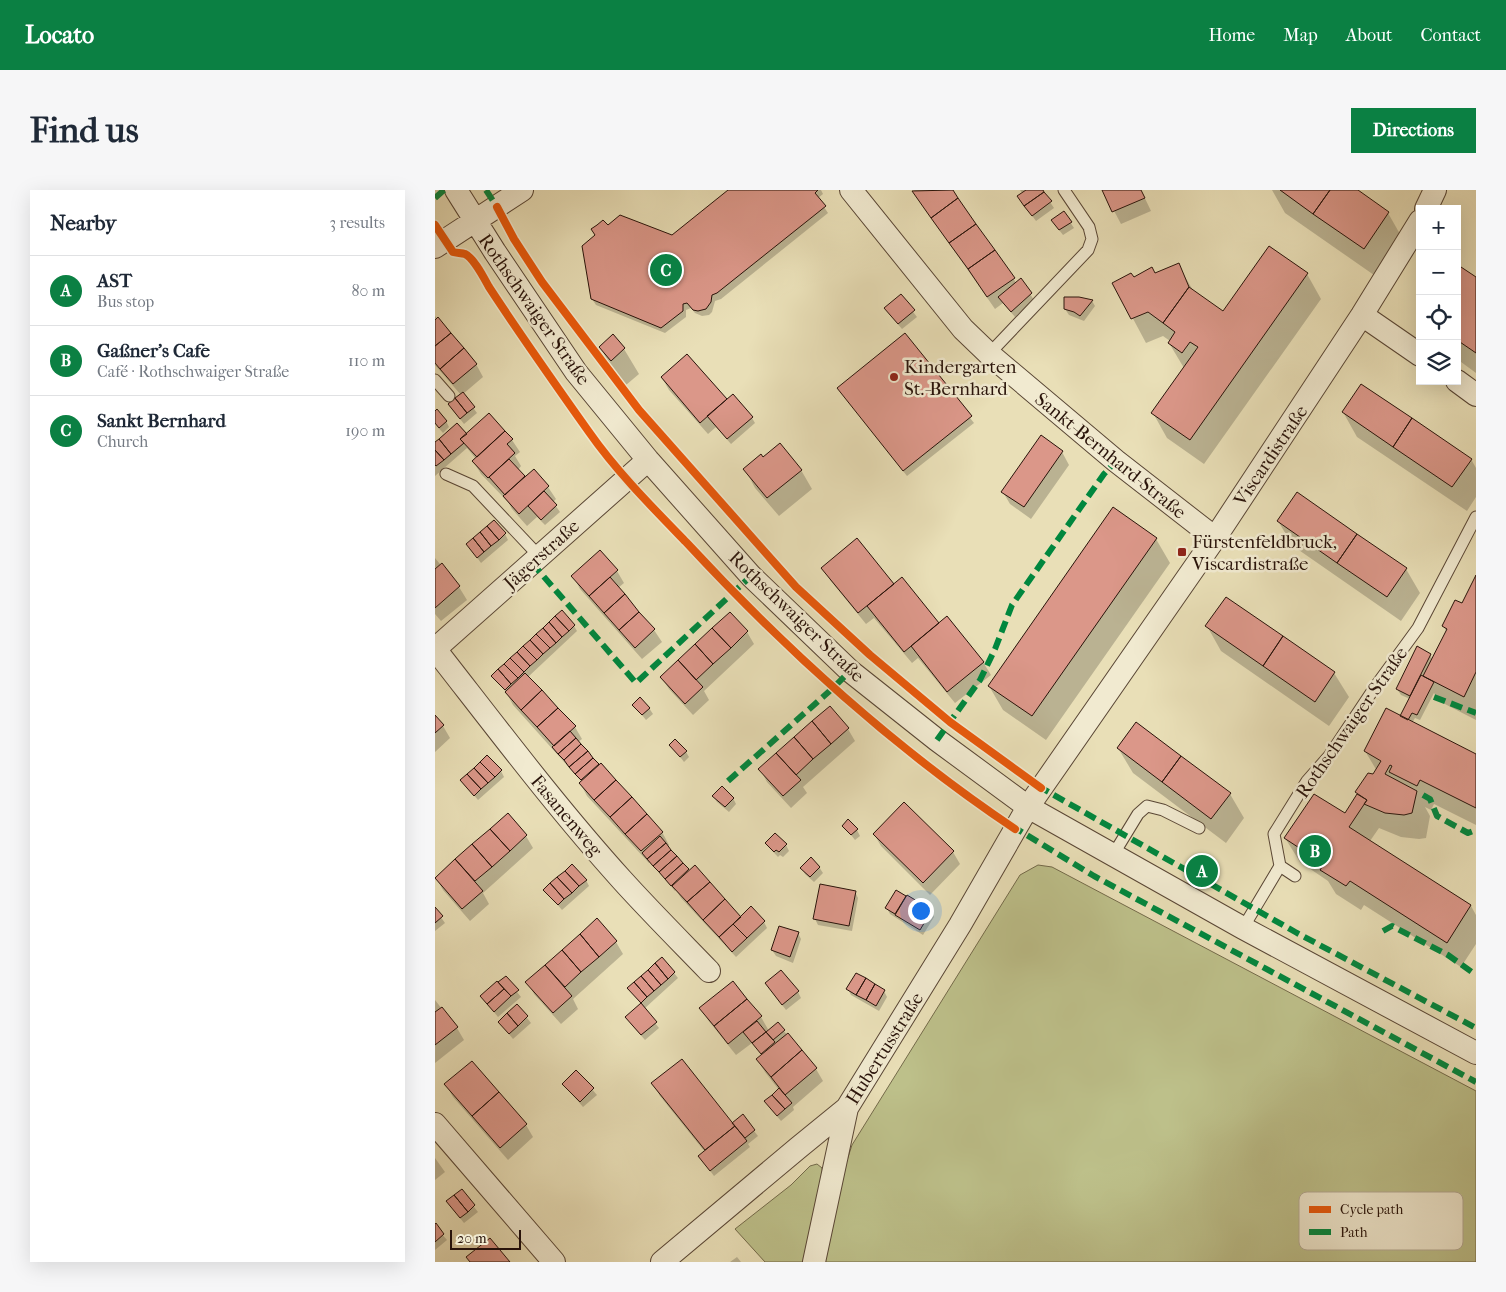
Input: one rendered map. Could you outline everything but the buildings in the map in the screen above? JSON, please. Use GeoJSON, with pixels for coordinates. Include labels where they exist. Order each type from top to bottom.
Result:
{"type":"FeatureCollection","features":[{"type":"Feature","properties":{"kind":"street","name":"Rothschwaiger Straße"},"geometry":{"type":"LineString","coordinates":[[456,190],[576,372],[647,460],[751,576],[850,671],[937,740],[1028,807],[1243,928],[1476,1054]]}},
{"type":"Feature","properties":{"kind":"street"},"geometry":{"type":"LineString","coordinates":[[435,247],[523,190]]}},
{"type":"Feature","properties":{"kind":"street"},"geometry":{"type":"LineString","coordinates":[[1429,205],[1435,190]]}},
{"type":"Feature","properties":{"kind":"street","name":"Sankt-Bernhard-Straße"},"geometry":{"type":"LineString","coordinates":[[853,193],[957,323],[989,354],[1123,466],[1215,538]]}},
{"type":"Feature","properties":{"kind":"street","name":"Viscardistraße"},"geometry":{"type":"LineString","coordinates":[[1028,807],[1215,538],[1362,315],[1416,227]]}},
{"type":"Feature","properties":{"kind":"street"},"geometry":{"type":"LineString","coordinates":[[1362,315],[1416,352]]}},
{"type":"Feature","properties":{"kind":"street"},"geometry":{"type":"LineString","coordinates":[[1461,384],[1476,395]]}},
{"type":"Feature","properties":{"kind":"street","name":"Jägerstraße"},"geometry":{"type":"LineString","coordinates":[[436,645],[647,460]]}},
{"type":"Feature","properties":{"kind":"street","name":"Fasanenweg"},"geometry":{"type":"LineString","coordinates":[[436,645],[534,776],[579,831],[622,880],[709,971]]}},
{"type":"Feature","properties":{"kind":"street","name":"Hubertusstraße"},"geometry":{"type":"LineString","coordinates":[[662,1262],[847,1108],[960,925],[1028,807]]}},
{"type":"Feature","properties":{"kind":"street"},"geometry":{"type":"LineString","coordinates":[[814,1262],[847,1108]]}},
{"type":"Feature","properties":{"kind":"street"},"geometry":{"type":"LineString","coordinates":[[435,1124],[554,1262]]}},
{"type":"Feature","properties":{"kind":"lane"},"geometry":{"type":"LineString","coordinates":[[989,354],[1088,250],[1093,239],[1089,227],[1065,190]]}},
{"type":"Feature","properties":{"kind":"lane"},"geometry":{"type":"LineString","coordinates":[[435,380],[449,396]]}},
{"type":"Feature","properties":{"kind":"lane"},"geometry":{"type":"LineString","coordinates":[[446,474],[473,486],[539,556]]}},
{"type":"Feature","properties":{"kind":"lane","name":"Rothschwaiger Straße"},"geometry":{"type":"LineString","coordinates":[[1280,866],[1274,834],[1307,781],[1329,756],[1375,687],[1418,628],[1476,517]]}},
{"type":"Feature","properties":{"kind":"lane"},"geometry":{"type":"LineString","coordinates":[[1113,855],[1137,814],[1147,806],[1163,810],[1199,828]]}},
{"type":"Feature","properties":{"kind":"lane"},"geometry":{"type":"LineString","coordinates":[[1243,928],[1280,866],[1295,876]]}},
{"type":"Feature","properties":{"kind":"green space"},"geometry":{"type":"Polygon","coordinates":[[[1038,865],[1052,867],[1476,1091],[1476,1262],[822,1262],[841,1179],[852,1145],[1020,875],[1038,865]]]}},
{"type":"Feature","properties":{"kind":"green space"},"geometry":{"type":"Polygon","coordinates":[[[817,1164],[822,1168],[823,1179],[803,1262],[765,1262],[735,1229],[791,1185],[810,1166],[817,1164]]]}},
{"type":"Feature","properties":{"kind":"marked path"},"geometry":{"type":"LineString","coordinates":[[435,198],[444,190]]}},
{"type":"Feature","properties":{"kind":"marked path"},"geometry":{"type":"LineString","coordinates":[[486,190],[499,210]]}},
{"type":"Feature","properties":{"kind":"marked path"},"geometry":{"type":"LineString","coordinates":[[937,740],[980,680],[995,649],[1012,605],[1104,474],[1116,461]]}},
{"type":"Feature","properties":{"kind":"marked path"},"geometry":{"type":"LineString","coordinates":[[532,563],[636,683],[751,576]]}},
{"type":"Feature","properties":{"kind":"marked path"},"geometry":{"type":"LineString","coordinates":[[728,781],[850,671]]}},
{"type":"Feature","properties":{"kind":"marked path"},"geometry":{"type":"LineString","coordinates":[[1434,697],[1476,713]]}},
{"type":"Feature","properties":{"kind":"marked path"},"geometry":{"type":"LineString","coordinates":[[1038,786],[1297,933],[1476,1028]]}},
{"type":"Feature","properties":{"kind":"marked path"},"geometry":{"type":"LineString","coordinates":[[1423,795],[1430,799],[1437,816],[1468,833],[1476,830]]}},
{"type":"Feature","properties":{"kind":"marked path"},"geometry":{"type":"LineString","coordinates":[[1012,826],[1094,876],[1476,1082]]}},
{"type":"Feature","properties":{"kind":"marked path"},"geometry":{"type":"LineString","coordinates":[[1383,931],[1392,926],[1448,955],[1476,975]]}},
{"type":"Feature","properties":{"kind":"cycle path"},"geometry":{"type":"LineString","coordinates":[[497,207],[514,239],[542,282],[639,410],[796,587],[870,655],[950,722],[1041,788]]}},
{"type":"Feature","properties":{"kind":"cycle path"},"geometry":{"type":"LineString","coordinates":[[435,225],[453,252],[465,254],[475,264],[526,342],[611,461],[724,582],[762,621],[884,731],[970,798],[1015,829]]}},
{"type":"Feature","properties":{"kind":"place","name":"Sankt Bernhard"},"geometry":{"type":"Point","coordinates":[666,270]}},
{"type":"Feature","properties":{"kind":"place","name":"Kindergarten St.-Bernhard"},"geometry":{"type":"Point","coordinates":[894,377]}},
{"type":"Feature","properties":{"kind":"place","name":"Fürstenfeldbruck, Viscardistraße"},"geometry":{"type":"Point","coordinates":[1182,552]}},
{"type":"Feature","properties":{"kind":"place","name":"Gaßner's Cafe"},"geometry":{"type":"Point","coordinates":[1315,851]}},
{"type":"Feature","properties":{"kind":"place","name":"AST"},"geometry":{"type":"Point","coordinates":[1202,871]}}]}
